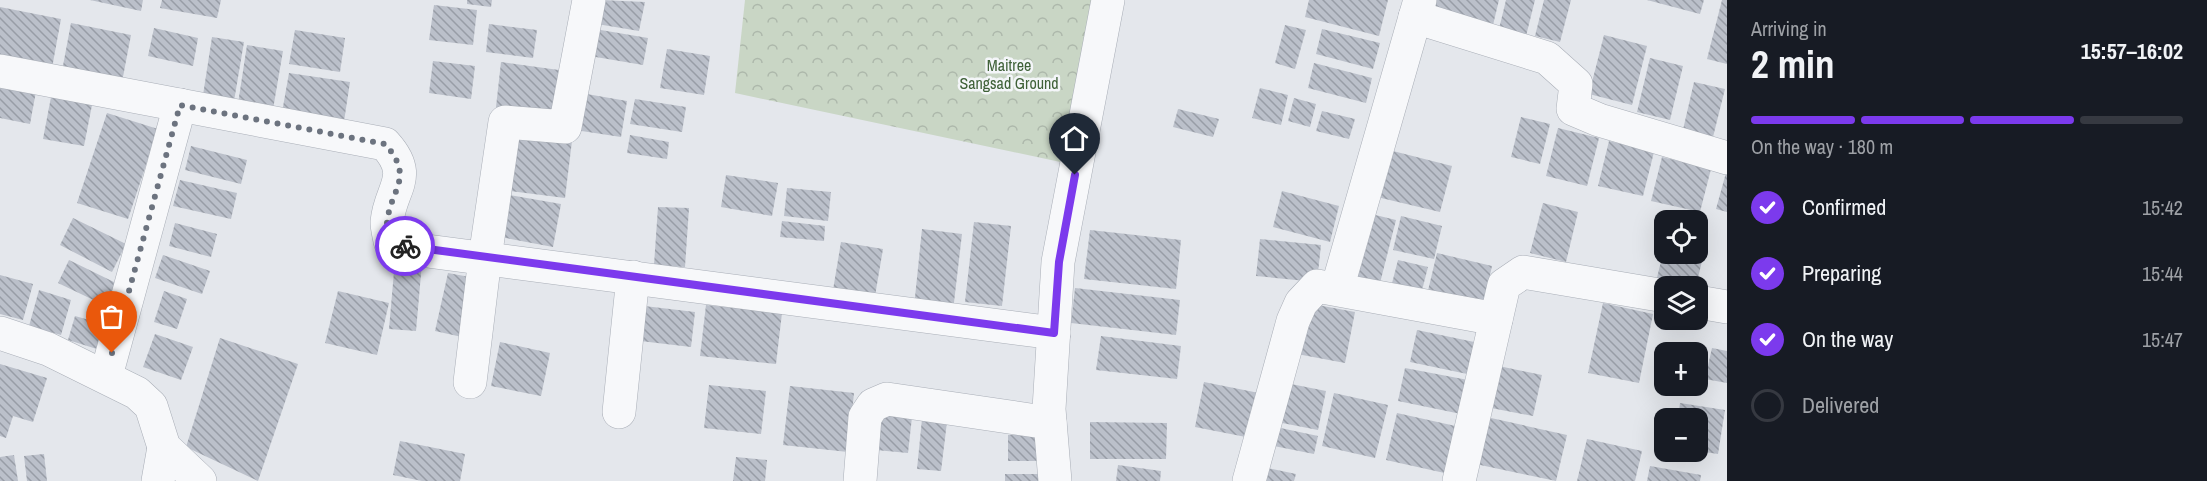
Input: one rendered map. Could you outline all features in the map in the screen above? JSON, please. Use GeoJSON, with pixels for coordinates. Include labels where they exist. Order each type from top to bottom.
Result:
{"type":"FeatureCollection","features":[{"type":"Feature","properties":{"kind":"street"},"geometry":{"type":"LineString","coordinates":[[470,382],[485,258],[506,123],[565,127],[589,0]]}},
{"type":"Feature","properties":{"kind":"street"},"geometry":{"type":"LineString","coordinates":[[1055,481],[1050,423],[1059,262],[1108,0]]}},
{"type":"Feature","properties":{"kind":"street"},"geometry":{"type":"LineString","coordinates":[[1337,289],[1417,9],[1547,58],[1576,84],[1573,109],[1599,120],[1727,158]]}},
{"type":"Feature","properties":{"kind":"street"},"geometry":{"type":"LineString","coordinates":[[0,71],[385,144],[397,158],[400,179],[387,223],[390,241],[412,249],[1054,333]]}},
{"type":"Feature","properties":{"kind":"street"},"geometry":{"type":"LineString","coordinates":[[106,376],[180,105]]}},
{"type":"Feature","properties":{"kind":"street"},"geometry":{"type":"LineString","coordinates":[[1459,481],[1504,285],[1523,272],[1654,294]]}},
{"type":"Feature","properties":{"kind":"street"},"geometry":{"type":"LineString","coordinates":[[619,412],[633,278]]}},
{"type":"Feature","properties":{"kind":"street"},"geometry":{"type":"LineString","coordinates":[[1249,481],[1293,321],[1301,303],[1317,286],[1496,320]]}},
{"type":"Feature","properties":{"kind":"street"},"geometry":{"type":"LineString","coordinates":[[1708,304],[1727,307]]}},
{"type":"Feature","properties":{"kind":"street"},"geometry":{"type":"LineString","coordinates":[[0,333],[48,349],[106,376],[137,393],[151,406],[164,447],[158,481]]}},
{"type":"Feature","properties":{"kind":"street"},"geometry":{"type":"LineString","coordinates":[[860,481],[865,417],[873,405],[887,399],[1050,423]]}},
{"type":"Feature","properties":{"kind":"street"},"geometry":{"type":"LineString","coordinates":[[164,447],[200,481]]}},
{"type":"Feature","properties":{"kind":"green space","name":"Maitree Sangsad Ground"},"geometry":{"type":"Polygon","coordinates":[[[745,0],[1099,0],[1065,163],[735,93],[745,0]]]}},
{"type":"Feature","properties":{"kind":"building"},"geometry":{"type":"Polygon","coordinates":[[[90,0],[143,0],[141,11],[90,0]]]}},
{"type":"Feature","properties":{"kind":"building"},"geometry":{"type":"Polygon","coordinates":[[[162,0],[221,0],[217,18],[160,8],[162,0]]]}},
{"type":"Feature","properties":{"kind":"building"},"geometry":{"type":"Polygon","coordinates":[[[467,0],[492,0],[491,7],[467,4],[467,0]]]}},
{"type":"Feature","properties":{"kind":"building"},"geometry":{"type":"Polygon","coordinates":[[[601,0],[645,2],[639,31],[597,24],[601,0]]]}},
{"type":"Feature","properties":{"kind":"building"},"geometry":{"type":"Polygon","coordinates":[[[1309,0],[1388,0],[1379,36],[1305,17],[1309,0]]]}},
{"type":"Feature","properties":{"kind":"building"},"geometry":{"type":"Polygon","coordinates":[[[1433,0],[1499,0],[1493,25],[1430,9],[1433,0]]]}},
{"type":"Feature","properties":{"kind":"building"},"geometry":{"type":"Polygon","coordinates":[[[1506,0],[1535,0],[1526,36],[1499,29],[1506,0]]]}},
{"type":"Feature","properties":{"kind":"building"},"geometry":{"type":"Polygon","coordinates":[[[1544,0],[1571,0],[1560,42],[1535,36],[1544,0]]]}},
{"type":"Feature","properties":{"kind":"building"},"geometry":{"type":"Polygon","coordinates":[[[1647,0],[1704,0],[1700,14],[1647,0]]]}},
{"type":"Feature","properties":{"kind":"building"},"geometry":{"type":"Polygon","coordinates":[[[1722,0],[1727,0],[1727,64],[1707,59],[1722,0]]]}},
{"type":"Feature","properties":{"kind":"building"},"geometry":{"type":"Polygon","coordinates":[[[434,5],[477,10],[473,45],[429,40],[434,5]]]}},
{"type":"Feature","properties":{"kind":"building"},"geometry":{"type":"Polygon","coordinates":[[[0,7],[61,19],[52,68],[0,59],[0,7]]]}},
{"type":"Feature","properties":{"kind":"building"},"geometry":{"type":"Polygon","coordinates":[[[71,23],[131,35],[122,82],[62,71],[71,23]]]}},
{"type":"Feature","properties":{"kind":"building"},"geometry":{"type":"Polygon","coordinates":[[[489,24],[537,30],[533,58],[486,52],[489,24]]]}},
{"type":"Feature","properties":{"kind":"building"},"geometry":{"type":"Polygon","coordinates":[[[1285,25],[1306,30],[1295,69],[1275,63],[1285,25]]]}},
{"type":"Feature","properties":{"kind":"building"},"geometry":{"type":"Polygon","coordinates":[[[154,28],[198,38],[193,66],[148,56],[154,28]]]}},
{"type":"Feature","properties":{"kind":"building"},"geometry":{"type":"Polygon","coordinates":[[[589,28],[648,38],[643,65],[584,55],[589,28]]]}},
{"type":"Feature","properties":{"kind":"building"},"geometry":{"type":"Polygon","coordinates":[[[1322,29],[1380,43],[1373,69],[1316,54],[1322,29]]]}},
{"type":"Feature","properties":{"kind":"building"},"geometry":{"type":"Polygon","coordinates":[[[295,30],[345,38],[340,72],[289,64],[295,30]]]}},
{"type":"Feature","properties":{"kind":"building"},"geometry":{"type":"Polygon","coordinates":[[[1604,35],[1647,46],[1632,105],[1589,94],[1604,35]]]}},
{"type":"Feature","properties":{"kind":"building"},"geometry":{"type":"Polygon","coordinates":[[[212,37],[244,42],[232,113],[201,108],[212,37]]]}},
{"type":"Feature","properties":{"kind":"building"},"geometry":{"type":"Polygon","coordinates":[[[247,45],[283,51],[272,115],[237,110],[247,45]]]}},
{"type":"Feature","properties":{"kind":"building"},"geometry":{"type":"Polygon","coordinates":[[[667,49],[710,56],[704,95],[660,88],[667,49]]]}},
{"type":"Feature","properties":{"kind":"building"},"geometry":{"type":"Polygon","coordinates":[[[1650,58],[1683,66],[1670,120],[1637,112],[1650,58]]]}},
{"type":"Feature","properties":{"kind":"building"},"geometry":{"type":"Polygon","coordinates":[[[433,61],[475,66],[471,99],[429,93],[433,61]]]}},
{"type":"Feature","properties":{"kind":"building"},"geometry":{"type":"Polygon","coordinates":[[[501,62],[566,71],[561,115],[496,107],[501,62]]]}},
{"type":"Feature","properties":{"kind":"building"},"geometry":{"type":"Polygon","coordinates":[[[1314,63],[1372,78],[1366,103],[1308,88],[1314,63]]]}},
{"type":"Feature","properties":{"kind":"building"},"geometry":{"type":"Polygon","coordinates":[[[289,73],[350,82],[343,128],[281,118],[289,73]]]}},
{"type":"Feature","properties":{"kind":"building"},"geometry":{"type":"Polygon","coordinates":[[[0,79],[37,86],[30,124],[0,118],[0,79]]]}},
{"type":"Feature","properties":{"kind":"building"},"geometry":{"type":"Polygon","coordinates":[[[1694,82],[1725,89],[1712,141],[1682,134],[1694,82]]]}},
{"type":"Feature","properties":{"kind":"building"},"geometry":{"type":"Polygon","coordinates":[[[1260,88],[1288,95],[1281,125],[1252,118],[1260,88]]]}},
{"type":"Feature","properties":{"kind":"building"},"geometry":{"type":"Polygon","coordinates":[[[581,93],[627,101],[621,137],[575,130],[581,93]]]}},
{"type":"Feature","properties":{"kind":"building"},"geometry":{"type":"Polygon","coordinates":[[[51,97],[92,105],[84,146],[43,139],[51,97]]]}},
{"type":"Feature","properties":{"kind":"building"},"geometry":{"type":"Polygon","coordinates":[[[1294,98],[1316,104],[1310,127],[1288,121],[1294,98]]]}},
{"type":"Feature","properties":{"kind":"building"},"geometry":{"type":"Polygon","coordinates":[[[635,99],[686,107],[682,132],[630,124],[635,99]]]}},
{"type":"Feature","properties":{"kind":"building"},"geometry":{"type":"Polygon","coordinates":[[[1178,109],[1219,119],[1213,137],[1173,127],[1178,109]]]}},
{"type":"Feature","properties":{"kind":"building"},"geometry":{"type":"Polygon","coordinates":[[[1322,111],[1355,119],[1349,139],[1316,131],[1322,111]]]}},
{"type":"Feature","properties":{"kind":"building"},"geometry":{"type":"Polygon","coordinates":[[[107,113],[158,129],[128,219],[77,203],[107,113]]]}},
{"type":"Feature","properties":{"kind":"building"},"geometry":{"type":"Polygon","coordinates":[[[1521,117],[1550,124],[1540,164],[1511,157],[1521,117]]]}},
{"type":"Feature","properties":{"kind":"building"},"geometry":{"type":"Polygon","coordinates":[[[1558,128],[1599,138],[1587,186],[1546,176],[1558,128]]]}},
{"type":"Feature","properties":{"kind":"building"},"geometry":{"type":"Polygon","coordinates":[[[510,133],[572,141],[565,198],[503,190],[510,133]]]}},
{"type":"Feature","properties":{"kind":"building"},"geometry":{"type":"Polygon","coordinates":[[[630,135],[669,142],[667,159],[627,153],[630,135]]]}},
{"type":"Feature","properties":{"kind":"building"},"geometry":{"type":"Polygon","coordinates":[[[1609,141],[1654,152],[1643,196],[1598,186],[1609,141]]]}},
{"type":"Feature","properties":{"kind":"building"},"geometry":{"type":"Polygon","coordinates":[[[191,146],[247,160],[241,184],[185,170],[191,146]]]}},
{"type":"Feature","properties":{"kind":"building"},"geometry":{"type":"Polygon","coordinates":[[[1389,150],[1452,166],[1440,212],[1377,197],[1389,150]]]}},
{"type":"Feature","properties":{"kind":"building"},"geometry":{"type":"Polygon","coordinates":[[[1662,157],[1711,169],[1701,210],[1651,201],[1662,157]]]}},
{"type":"Feature","properties":{"kind":"building"},"geometry":{"type":"Polygon","coordinates":[[[1727,169],[1727,212],[1716,209],[1727,169]]]}},
{"type":"Feature","properties":{"kind":"building"},"geometry":{"type":"Polygon","coordinates":[[[726,175],[778,183],[772,216],[721,207],[726,175]]]}},
{"type":"Feature","properties":{"kind":"building"},"geometry":{"type":"Polygon","coordinates":[[[180,180],[237,193],[231,219],[173,206],[180,180]]]}},
{"type":"Feature","properties":{"kind":"building"},"geometry":{"type":"Polygon","coordinates":[[[787,188],[831,192],[828,221],[784,216],[787,188]]]}},
{"type":"Feature","properties":{"kind":"building"},"geometry":{"type":"Polygon","coordinates":[[[1282,191],[1339,206],[1330,242],[1273,227],[1282,191]]]}},
{"type":"Feature","properties":{"kind":"building"},"geometry":{"type":"Polygon","coordinates":[[[503,194],[561,204],[553,247],[495,236],[503,194]]]}},
{"type":"Feature","properties":{"kind":"building"},"geometry":{"type":"Polygon","coordinates":[[[1543,203],[1578,212],[1566,262],[1530,253],[1543,203]]]}},
{"type":"Feature","properties":{"kind":"building"},"geometry":{"type":"Polygon","coordinates":[[[658,207],[689,208],[685,267],[654,265],[658,207]]]}},
{"type":"Feature","properties":{"kind":"building"},"geometry":{"type":"Polygon","coordinates":[[[1363,212],[1396,220],[1379,287],[1346,279],[1363,212]]]}},
{"type":"Feature","properties":{"kind":"building"},"geometry":{"type":"Polygon","coordinates":[[[1401,216],[1442,226],[1434,259],[1393,250],[1401,216]]]}},
{"type":"Feature","properties":{"kind":"building"},"geometry":{"type":"Polygon","coordinates":[[[73,218],[126,244],[112,272],[60,245],[73,218]]]}},
{"type":"Feature","properties":{"kind":"building"},"geometry":{"type":"Polygon","coordinates":[[[782,221],[825,226],[824,241],[780,237],[782,221]]]}},
{"type":"Feature","properties":{"kind":"building"},"geometry":{"type":"Polygon","coordinates":[[[974,222],[1011,226],[1002,306],[965,302],[974,222]]]}},
{"type":"Feature","properties":{"kind":"building"},"geometry":{"type":"Polygon","coordinates":[[[175,223],[217,234],[211,257],[169,246],[175,223]]]}},
{"type":"Feature","properties":{"kind":"building"},"geometry":{"type":"Polygon","coordinates":[[[922,229],[962,234],[953,311],[914,307],[922,229]]]}},
{"type":"Feature","properties":{"kind":"building"},"geometry":{"type":"Polygon","coordinates":[[[1090,230],[1181,240],[1176,289],[1084,279],[1090,230]]]}},
{"type":"Feature","properties":{"kind":"building"},"geometry":{"type":"Polygon","coordinates":[[[1260,239],[1321,245],[1317,282],[1256,276],[1260,239]]]}},
{"type":"Feature","properties":{"kind":"building"},"geometry":{"type":"Polygon","coordinates":[[[841,242],[883,249],[875,296],[833,290],[841,242]]]}},
{"type":"Feature","properties":{"kind":"building"},"geometry":{"type":"Polygon","coordinates":[[[1437,253],[1492,266],[1481,316],[1425,303],[1437,253]]]}},
{"type":"Feature","properties":{"kind":"building"},"geometry":{"type":"Polygon","coordinates":[[[163,255],[210,271],[202,294],[155,278],[163,255]]]}},
{"type":"Feature","properties":{"kind":"building"},"geometry":{"type":"Polygon","coordinates":[[[69,260],[118,284],[106,306],[58,283],[69,260]]]}},
{"type":"Feature","properties":{"kind":"building"},"geometry":{"type":"Polygon","coordinates":[[[395,260],[422,263],[416,331],[389,329],[395,260]]]}},
{"type":"Feature","properties":{"kind":"building"},"geometry":{"type":"Polygon","coordinates":[[[1398,260],[1428,267],[1420,298],[1390,291],[1398,260]]]}},
{"type":"Feature","properties":{"kind":"building"},"geometry":{"type":"Polygon","coordinates":[[[1660,264],[1701,264],[1698,276],[1657,276],[1660,264]]]}},
{"type":"Feature","properties":{"kind":"building"},"geometry":{"type":"Polygon","coordinates":[[[448,273],[475,278],[462,337],[435,331],[448,273]]]}},
{"type":"Feature","properties":{"kind":"building"},"geometry":{"type":"Polygon","coordinates":[[[0,275],[33,284],[23,320],[0,314],[0,275]]]}},
{"type":"Feature","properties":{"kind":"building"},"geometry":{"type":"Polygon","coordinates":[[[1075,288],[1180,300],[1176,335],[1071,323],[1075,288]]]}},
{"type":"Feature","properties":{"kind":"building"},"geometry":{"type":"Polygon","coordinates":[[[39,290],[71,300],[61,335],[29,326],[39,290]]]}},
{"type":"Feature","properties":{"kind":"building"},"geometry":{"type":"Polygon","coordinates":[[[164,291],[187,299],[177,329],[154,322],[164,291]]]}},
{"type":"Feature","properties":{"kind":"building"},"geometry":{"type":"Polygon","coordinates":[[[338,291],[389,303],[377,355],[325,343],[338,291]]]}},
{"type":"Feature","properties":{"kind":"building"},"geometry":{"type":"Polygon","coordinates":[[[1307,303],[1355,312],[1345,363],[1297,354],[1307,303]]]}},
{"type":"Feature","properties":{"kind":"building"},"geometry":{"type":"Polygon","coordinates":[[[1603,303],[1653,314],[1639,383],[1588,373],[1603,303]]]}},
{"type":"Feature","properties":{"kind":"building"},"geometry":{"type":"Polygon","coordinates":[[[636,305],[695,312],[691,347],[632,340],[636,305]]]}},
{"type":"Feature","properties":{"kind":"building"},"geometry":{"type":"Polygon","coordinates":[[[706,305],[782,313],[776,364],[700,356],[706,305]]]}},
{"type":"Feature","properties":{"kind":"building"},"geometry":{"type":"Polygon","coordinates":[[[75,316],[107,325],[100,350],[68,340],[75,316]]]}},
{"type":"Feature","properties":{"kind":"building"},"geometry":{"type":"Polygon","coordinates":[[[1417,330],[1479,343],[1472,375],[1410,362],[1417,330]]]}},
{"type":"Feature","properties":{"kind":"building"},"geometry":{"type":"Polygon","coordinates":[[[155,334],[193,347],[181,380],[143,367],[155,334]]]}},
{"type":"Feature","properties":{"kind":"building"},"geometry":{"type":"Polygon","coordinates":[[[1101,336],[1181,346],[1177,379],[1096,370],[1101,336]]]}},
{"type":"Feature","properties":{"kind":"building"},"geometry":{"type":"Polygon","coordinates":[[[220,338],[298,364],[258,481],[186,447],[220,338]]]}},
{"type":"Feature","properties":{"kind":"building"},"geometry":{"type":"Polygon","coordinates":[[[500,342],[550,353],[541,396],[491,386],[500,342]]]}},
{"type":"Feature","properties":{"kind":"building"},"geometry":{"type":"Polygon","coordinates":[[[1712,348],[1727,351],[1727,383],[1708,380],[1712,348]]]}},
{"type":"Feature","properties":{"kind":"building"},"geometry":{"type":"Polygon","coordinates":[[[0,364],[47,378],[33,422],[13,416],[6,438],[0,436],[0,364]]]}},
{"type":"Feature","properties":{"kind":"building"},"geometry":{"type":"Polygon","coordinates":[[[1494,365],[1542,375],[1533,416],[1486,407],[1494,365]]]}},
{"type":"Feature","properties":{"kind":"building"},"geometry":{"type":"Polygon","coordinates":[[[1405,368],[1468,380],[1461,414],[1398,401],[1405,368]]]}},
{"type":"Feature","properties":{"kind":"building"},"geometry":{"type":"Polygon","coordinates":[[[1204,382],[1264,394],[1256,439],[1195,427],[1204,382]]]}},
{"type":"Feature","properties":{"kind":"building"},"geometry":{"type":"Polygon","coordinates":[[[1281,382],[1326,391],[1318,430],[1272,421],[1281,382]]]}},
{"type":"Feature","properties":{"kind":"building"},"geometry":{"type":"Polygon","coordinates":[[[709,385],[766,391],[761,434],[704,428],[709,385]]]}},
{"type":"Feature","properties":{"kind":"building"},"geometry":{"type":"Polygon","coordinates":[[[790,386],[854,393],[848,452],[783,445],[790,386]]]}},
{"type":"Feature","properties":{"kind":"building"},"geometry":{"type":"Polygon","coordinates":[[[1334,393],[1388,405],[1375,458],[1322,446],[1334,393]]]}},
{"type":"Feature","properties":{"kind":"building"},"geometry":{"type":"Polygon","coordinates":[[[1680,403],[1725,410],[1718,454],[1708,452],[1708,408],[1679,408],[1680,403]]]}},
{"type":"Feature","properties":{"kind":"building"},"geometry":{"type":"Polygon","coordinates":[[[869,412],[912,417],[908,453],[865,449],[869,412]]]}},
{"type":"Feature","properties":{"kind":"building"},"geometry":{"type":"Polygon","coordinates":[[[1397,413],[1460,427],[1449,474],[1386,460],[1397,413]]]}},
{"type":"Feature","properties":{"kind":"building"},"geometry":{"type":"Polygon","coordinates":[[[1482,416],[1567,435],[1556,481],[1471,463],[1482,416]]]}},
{"type":"Feature","properties":{"kind":"building"},"geometry":{"type":"Polygon","coordinates":[[[922,419],[947,422],[941,471],[917,469],[922,419]]]}},
{"type":"Feature","properties":{"kind":"building"},"geometry":{"type":"Polygon","coordinates":[[[1090,422],[1167,423],[1166,459],[1090,459],[1090,422]]]}},
{"type":"Feature","properties":{"kind":"building"},"geometry":{"type":"Polygon","coordinates":[[[1266,425],[1318,436],[1314,454],[1263,444],[1266,425]]]}},
{"type":"Feature","properties":{"kind":"building"},"geometry":{"type":"Polygon","coordinates":[[[1008,435],[1048,435],[1047,461],[1008,461],[1008,435]]]}},
{"type":"Feature","properties":{"kind":"building"},"geometry":{"type":"Polygon","coordinates":[[[1587,439],[1642,451],[1635,481],[1577,481],[1587,439]]]}},
{"type":"Feature","properties":{"kind":"building"},"geometry":{"type":"Polygon","coordinates":[[[400,441],[465,454],[460,481],[422,481],[393,475],[400,441]]]}},
{"type":"Feature","properties":{"kind":"building"},"geometry":{"type":"Polygon","coordinates":[[[44,454],[47,481],[27,481],[24,456],[44,454]]]}},
{"type":"Feature","properties":{"kind":"building"},"geometry":{"type":"Polygon","coordinates":[[[14,455],[18,481],[0,481],[0,457],[14,455]]]}},
{"type":"Feature","properties":{"kind":"building"},"geometry":{"type":"Polygon","coordinates":[[[736,457],[767,460],[765,481],[733,481],[736,457]]]}},
{"type":"Feature","properties":{"kind":"building"},"geometry":{"type":"Polygon","coordinates":[[[1118,465],[1161,471],[1160,481],[1116,481],[1118,465]]]}},
{"type":"Feature","properties":{"kind":"building"},"geometry":{"type":"Polygon","coordinates":[[[1258,466],[1296,474],[1294,481],[1255,481],[1258,466]]]}},
{"type":"Feature","properties":{"kind":"building"},"geometry":{"type":"Polygon","coordinates":[[[1650,466],[1701,475],[1700,481],[1647,481],[1650,466]]]}},
{"type":"Feature","properties":{"kind":"building"},"geometry":{"type":"Polygon","coordinates":[[[1005,474],[1040,474],[1040,481],[1005,481],[1005,474]]]}},
{"type":"Feature","properties":{"kind":"way so far"},"geometry":{"type":"LineString","coordinates":[[112,353],[180,105],[385,144],[397,158],[400,179],[387,223],[390,241],[405,246]]}},
{"type":"Feature","properties":{"kind":"route"},"geometry":{"type":"LineString","coordinates":[[405,246],[412,249],[1054,333],[1059,262],[1075,175]]}}]}
